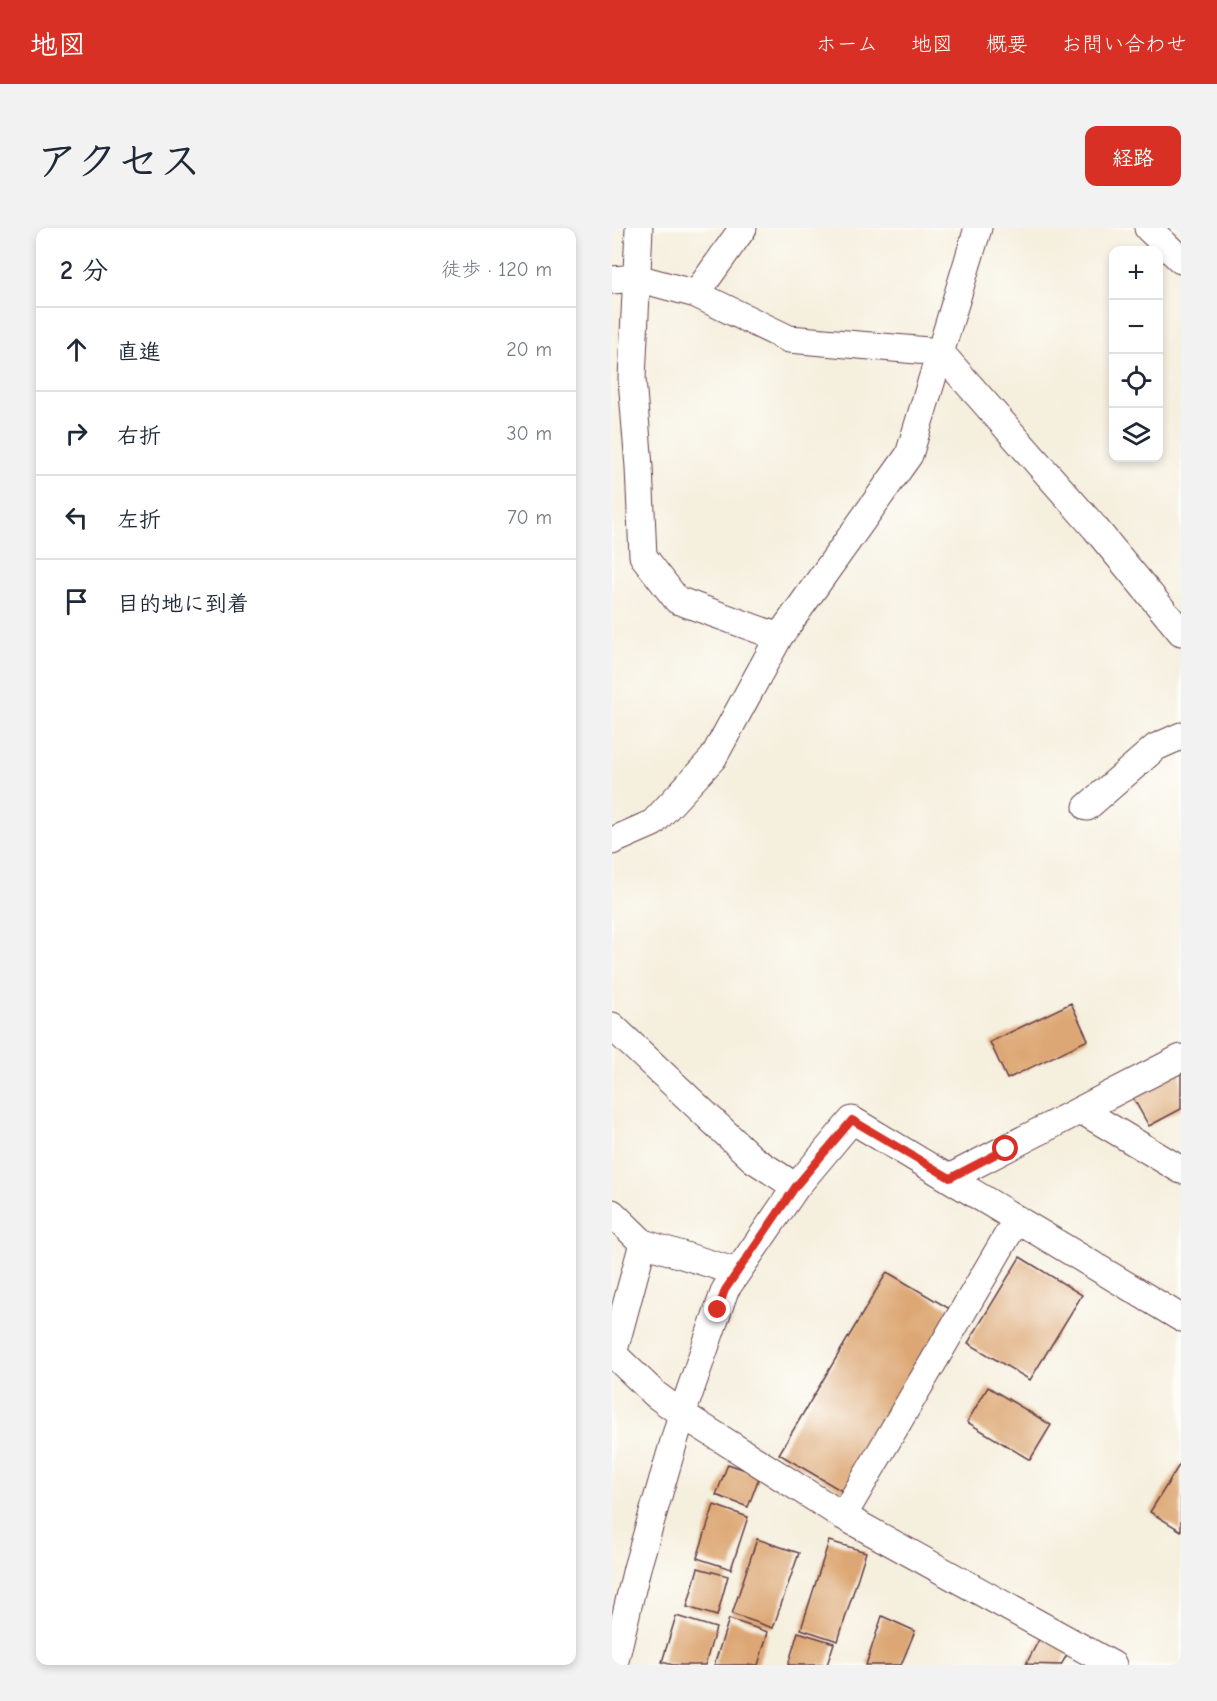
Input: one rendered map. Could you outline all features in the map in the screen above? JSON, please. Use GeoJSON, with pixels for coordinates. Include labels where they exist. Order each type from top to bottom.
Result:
{"type":"FeatureCollection","features":[{"type":"Feature","properties":{"kind":"street"},"geometry":{"type":"LineString","coordinates":[[639,228],[625,279],[643,556],[677,600],[779,637]]}},
{"type":"Feature","properties":{"kind":"street"},"geometry":{"type":"LineString","coordinates":[[696,294],[743,228]]}},
{"type":"Feature","properties":{"kind":"street"},"geometry":{"type":"LineString","coordinates":[[612,841],[653,823],[713,758],[779,637],[909,455],[978,228]]}},
{"type":"Feature","properties":{"kind":"street"},"geometry":{"type":"LineString","coordinates":[[625,279],[696,294],[789,339],[940,352],[1095,528],[1181,632]]}},
{"type":"Feature","properties":{"kind":"street"},"geometry":{"type":"LineString","coordinates":[[1087,807],[1156,747],[1181,736]]}},
{"type":"Feature","properties":{"kind":"street"},"geometry":{"type":"LineString","coordinates":[[612,1026],[753,1159],[796,1186]]}},
{"type":"Feature","properties":{"kind":"street"},"geometry":{"type":"LineString","coordinates":[[950,1178],[1181,1058]]}},
{"type":"Feature","properties":{"kind":"street"},"geometry":{"type":"LineString","coordinates":[[1081,1110],[1181,1170]]}},
{"type":"Feature","properties":{"kind":"street"},"geometry":{"type":"LineString","coordinates":[[614,1665],[637,1568],[682,1414],[725,1290],[796,1186],[852,1120],[1181,1318]]}},
{"type":"Feature","properties":{"kind":"street"},"geometry":{"type":"LineString","coordinates":[[612,1213],[643,1244],[737,1272]]}},
{"type":"Feature","properties":{"kind":"street"},"geometry":{"type":"LineString","coordinates":[[843,1516],[1017,1219]]}},
{"type":"Feature","properties":{"kind":"street"},"geometry":{"type":"LineString","coordinates":[[643,1244],[612,1354],[656,1395],[682,1414],[843,1516],[1113,1665]]}},
{"type":"Feature","properties":{"kind":"building"},"geometry":{"type":"Polygon","coordinates":[[[1071,1003],[1088,1040],[1007,1079],[990,1042],[1071,1003]]]}},
{"type":"Feature","properties":{"kind":"building"},"geometry":{"type":"Polygon","coordinates":[[[1181,1069],[1181,1109],[1149,1126],[1132,1096],[1181,1069]]]}},
{"type":"Feature","properties":{"kind":"building"},"geometry":{"type":"Polygon","coordinates":[[[1020,1257],[1082,1295],[1030,1380],[968,1343],[1020,1257]]]}},
{"type":"Feature","properties":{"kind":"building"},"geometry":{"type":"Polygon","coordinates":[[[887,1272],[955,1312],[847,1494],[779,1454],[887,1272]]]}},
{"type":"Feature","properties":{"kind":"building"},"geometry":{"type":"Polygon","coordinates":[[[988,1387],[1051,1425],[1030,1460],[967,1422],[988,1387]]]}},
{"type":"Feature","properties":{"kind":"building"},"geometry":{"type":"Polygon","coordinates":[[[1181,1462],[1181,1531],[1150,1512],[1181,1462]]]}},
{"type":"Feature","properties":{"kind":"building"},"geometry":{"type":"Polygon","coordinates":[[[728,1464],[760,1475],[748,1507],[716,1495],[728,1464]]]}},
{"type":"Feature","properties":{"kind":"building"},"geometry":{"type":"Polygon","coordinates":[[[714,1505],[748,1517],[731,1569],[697,1558],[714,1505]]]}},
{"type":"Feature","properties":{"kind":"building"},"geometry":{"type":"Polygon","coordinates":[[[757,1539],[799,1553],[773,1628],[732,1614],[757,1539]]]}},
{"type":"Feature","properties":{"kind":"building"},"geometry":{"type":"Polygon","coordinates":[[[829,1541],[866,1552],[838,1641],[801,1629],[829,1541]]]}},
{"type":"Feature","properties":{"kind":"building"},"geometry":{"type":"Polygon","coordinates":[[[698,1568],[728,1576],[717,1616],[687,1607],[698,1568]]]}},
{"type":"Feature","properties":{"kind":"building"},"geometry":{"type":"Polygon","coordinates":[[[676,1616],[716,1628],[705,1665],[673,1665],[662,1662],[676,1616]]]}},
{"type":"Feature","properties":{"kind":"building"},"geometry":{"type":"Polygon","coordinates":[[[882,1616],[915,1631],[901,1665],[866,1665],[882,1616]]]}},
{"type":"Feature","properties":{"kind":"building"},"geometry":{"type":"Polygon","coordinates":[[[729,1619],[768,1632],[758,1665],[714,1665],[729,1619]]]}},
{"type":"Feature","properties":{"kind":"building"},"geometry":{"type":"Polygon","coordinates":[[[798,1632],[834,1643],[827,1665],[788,1665],[798,1632]]]}},
{"type":"Feature","properties":{"kind":"building"},"geometry":{"type":"Polygon","coordinates":[[[1041,1636],[1069,1651],[1061,1665],[1026,1664],[1041,1636]]]}},
{"type":"Feature","properties":{"kind":"route"},"geometry":{"type":"LineString","coordinates":[[718,1310],[725,1290],[796,1186],[852,1120],[950,1178],[1006,1149]]}}]}
